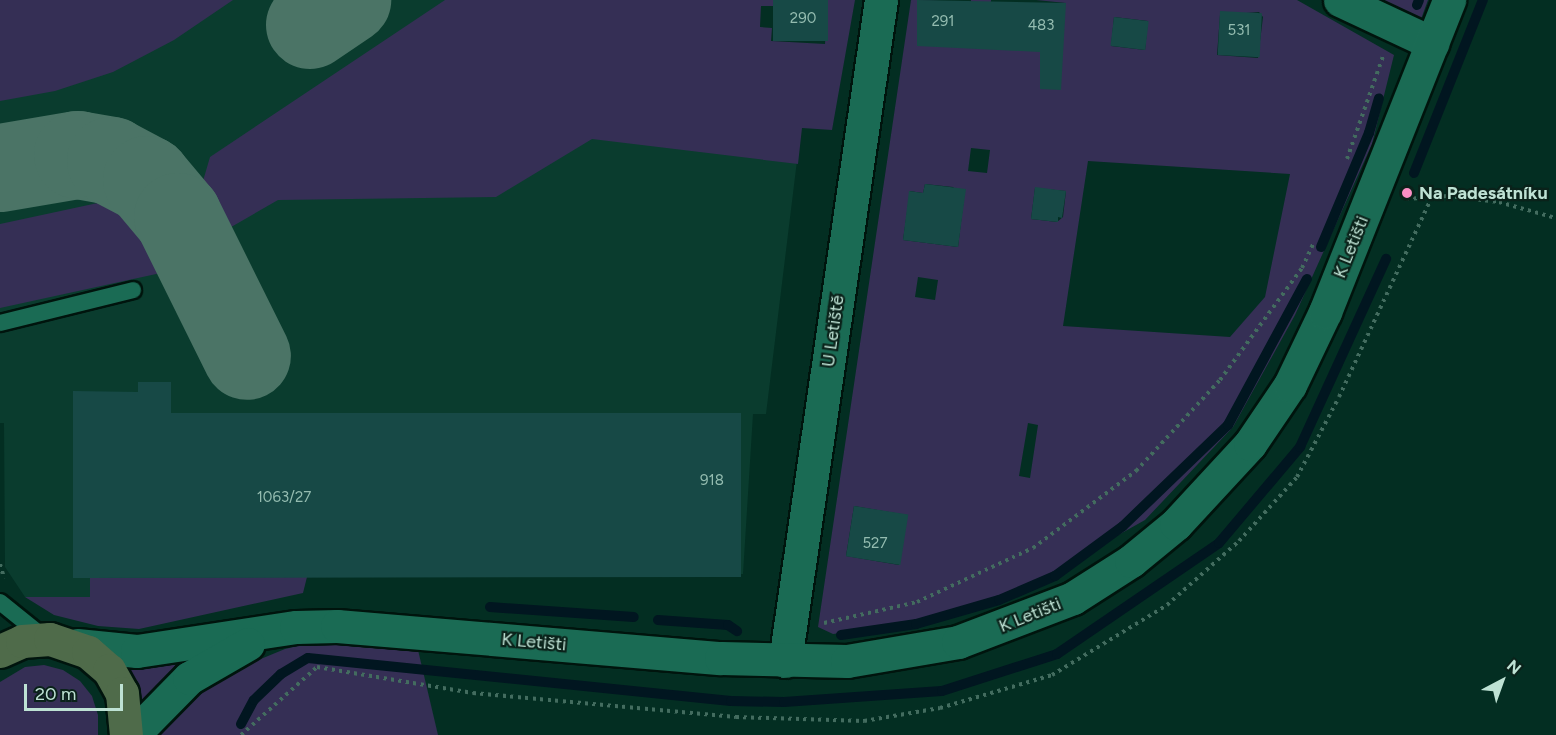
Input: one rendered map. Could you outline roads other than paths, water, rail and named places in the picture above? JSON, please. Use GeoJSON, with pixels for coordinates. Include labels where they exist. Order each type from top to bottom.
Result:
{"type":"FeatureCollection","features":[{"type":"Feature","properties":{"kind":"main road","name":"K Letišti"},"geometry":{"type":"LineString","coordinates":[[0,651],[22,641],[63,642]]}},
{"type":"Feature","properties":{"kind":"main road"},"geometry":{"type":"LineString","coordinates":[[63,642],[99,660],[116,681],[126,706],[126,735]]}},
{"type":"Feature","properties":{"kind":"street","name":"U Letiště"},"geometry":{"type":"LineString","coordinates":[[785,661],[881,0]]}},
{"type":"Feature","properties":{"kind":"street"},"geometry":{"type":"LineString","coordinates":[[1341,0],[1432,43]]}},
{"type":"Feature","properties":{"kind":"street","name":"K Letišti"},"geometry":{"type":"LineString","coordinates":[[63,642],[137,651],[337,626],[785,661],[847,661],[958,642],[1073,598],[1131,561],[1216,485],[1290,385],[1325,312],[1449,0]]}},
{"type":"Feature","properties":{"kind":"street","name":"K Letišti"},"geometry":{"type":"LineString","coordinates":[[133,735],[189,678],[269,633]]}},
{"type":"Feature","properties":{"kind":"lane"},"geometry":{"type":"LineString","coordinates":[[0,323],[133,290]]}},
{"type":"Feature","properties":{"kind":"lane"},"geometry":{"type":"LineString","coordinates":[[0,602],[28,628],[63,642]]}},
{"type":"Feature","properties":{"kind":"waterway"},"geometry":{"type":"LineString","coordinates":[[1417,5],[1419,0]]}},
{"type":"Feature","properties":{"kind":"waterway"},"geometry":{"type":"LineString","coordinates":[[1414,173],[1483,0]]}},
{"type":"Feature","properties":{"kind":"waterway"},"geometry":{"type":"LineString","coordinates":[[1321,247],[1369,133],[1379,98]]}},
{"type":"Feature","properties":{"kind":"waterway"},"geometry":{"type":"LineString","coordinates":[[241,724],[254,700],[281,674],[308,658],[731,701],[784,702],[942,691],[1057,654],[1219,543],[1300,447],[1386,259]]}},
{"type":"Feature","properties":{"kind":"waterway"},"geometry":{"type":"LineString","coordinates":[[841,635],[916,624],[999,600],[1055,576],[1123,526],[1228,425],[1307,279]]}},
{"type":"Feature","properties":{"kind":"waterway"},"geometry":{"type":"LineString","coordinates":[[490,607],[634,617]]}},
{"type":"Feature","properties":{"kind":"waterway"},"geometry":{"type":"LineString","coordinates":[[658,620],[728,625],[737,631]]}},
{"type":"Feature","properties":{"kind":"place","name":"Na Padesátníku"},"geometry":{"type":"Point","coordinates":[1407,193]}}]}
